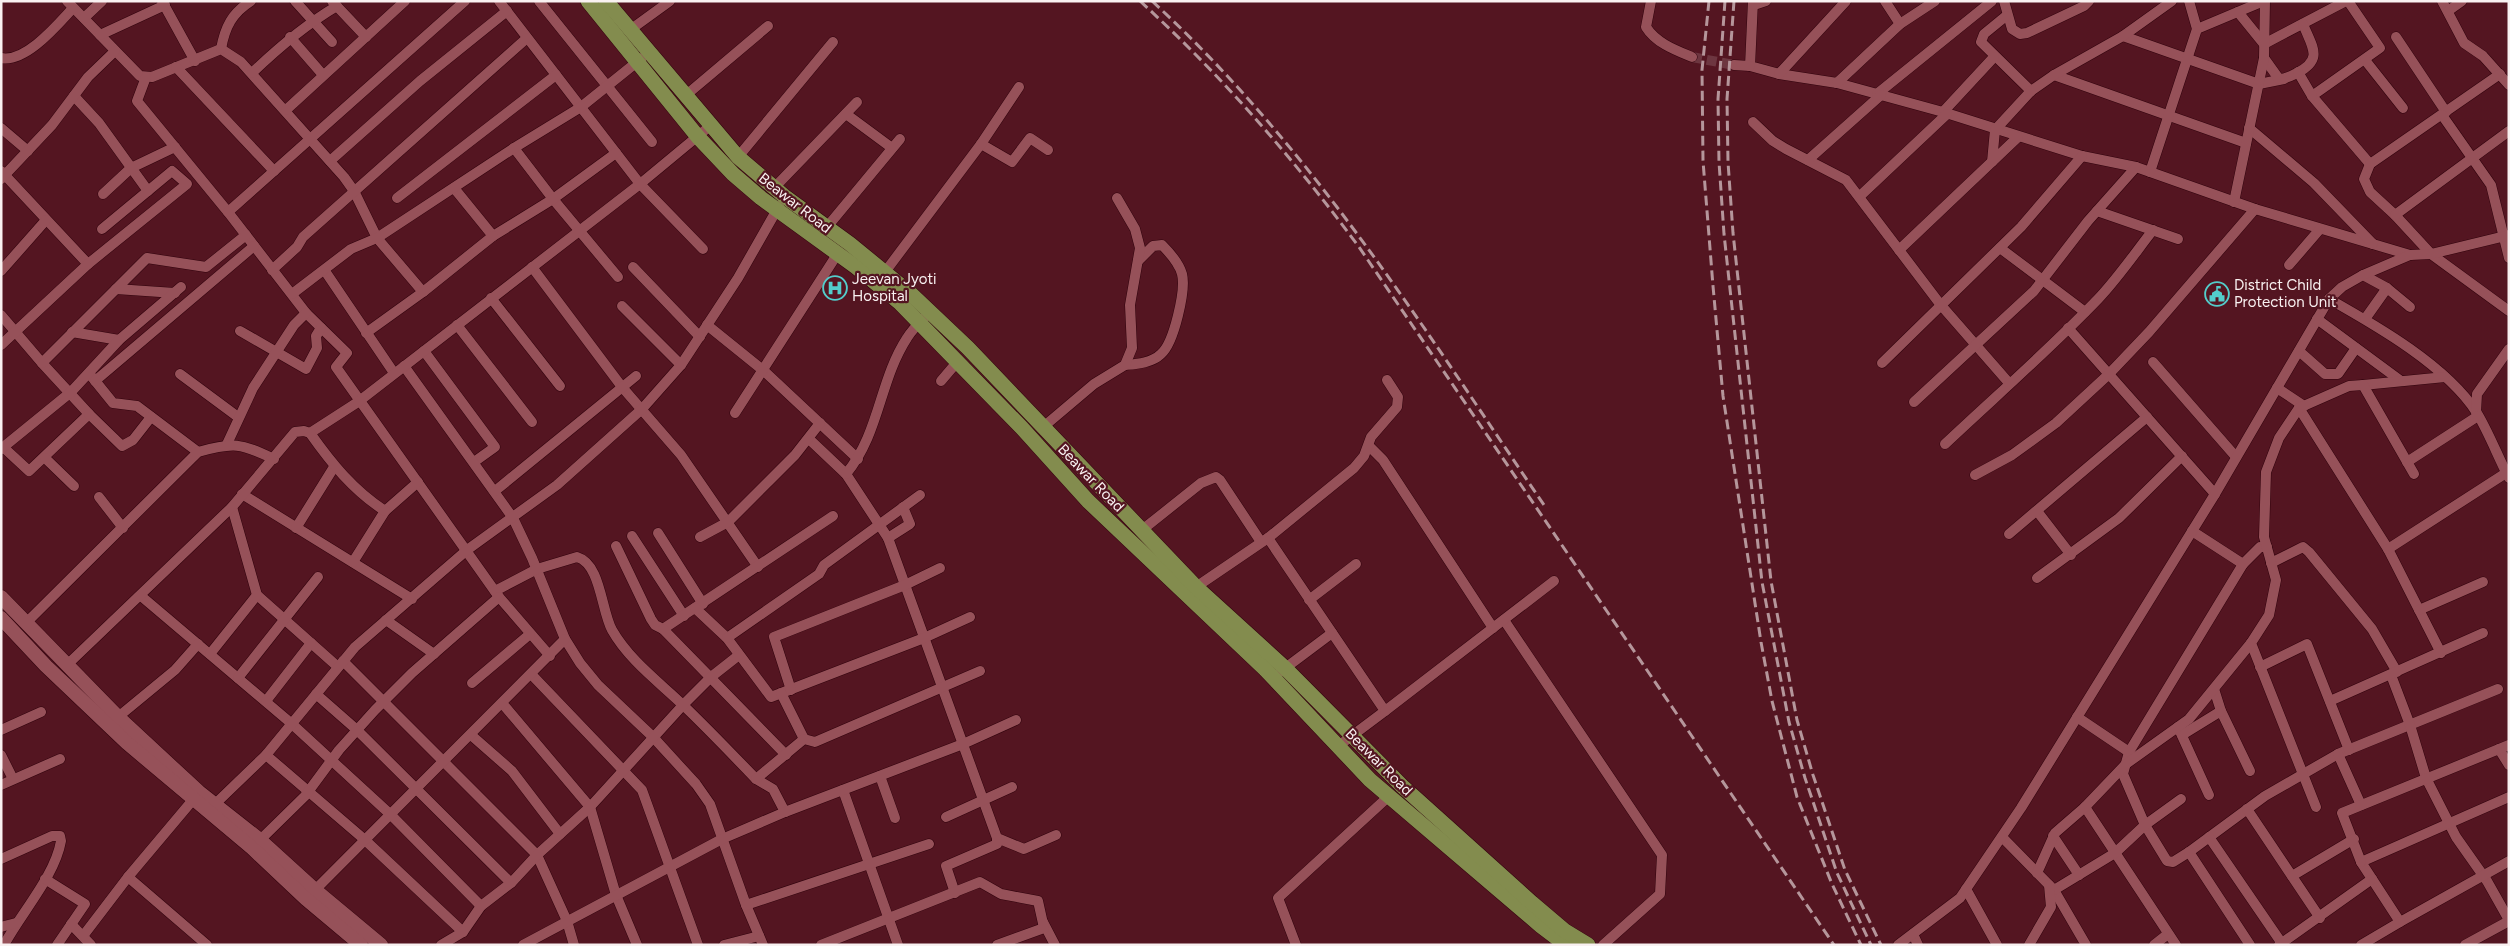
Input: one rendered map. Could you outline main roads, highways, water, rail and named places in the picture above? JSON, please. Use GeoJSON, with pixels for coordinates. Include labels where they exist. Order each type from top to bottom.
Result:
{"type":"FeatureCollection","features":[{"type":"Feature","properties":{"kind":"main road","name":"Beawar Road"},"geometry":{"type":"LineString","coordinates":[[588,1],[698,137],[733,174],[778,197],[827,227],[885,272],[958,362],[1088,501],[1274,678],[1337,747],[1388,797],[1563,944]]}},
{"type":"Feature","properties":{"kind":"main road","name":"Beawar Road"},"geometry":{"type":"LineString","coordinates":[[606,1],[710,126],[778,197],[838,253],[968,348],[1042,428],[1196,587],[1285,668],[1402,786],[1532,903],[1565,931],[1588,945]]}},
{"type":"Feature","properties":{"kind":"tunnel"},"geometry":{"type":"LineString","coordinates":[[1692,57],[1734,65]]}},
{"type":"Feature","properties":{"kind":"railway"},"geometry":{"type":"LineString","coordinates":[[1140,1],[1200,59],[1256,119],[1359,247],[1834,945]]}},
{"type":"Feature","properties":{"kind":"railway"},"geometry":{"type":"LineString","coordinates":[[1152,1],[1210,58],[1264,117],[1315,178],[1409,306],[1544,505]]}},
{"type":"Feature","properties":{"kind":"railway"},"geometry":{"type":"LineString","coordinates":[[1709,1],[1702,70],[1703,161],[1713,286],[1723,396],[1761,642],[1772,701],[1797,797],[1832,884],[1861,945]]}},
{"type":"Feature","properties":{"kind":"railway"},"geometry":{"type":"LineString","coordinates":[[1725,1],[1718,99],[1719,162],[1724,234],[1762,582],[1789,722],[1805,778],[1837,873],[1871,945]]}},
{"type":"Feature","properties":{"kind":"railway"},"geometry":{"type":"LineString","coordinates":[[1734,1],[1727,99],[1728,162],[1733,233],[1771,581],[1797,720],[1813,775],[1845,870],[1881,945]]}},
{"type":"Feature","properties":{"kind":"place","name":"Jeevan Jyoti Hospital"},"geometry":{"type":"Point","coordinates":[835,288]}},
{"type":"Feature","properties":{"kind":"place","name":"District Child Protection Unit"},"geometry":{"type":"Point","coordinates":[2217,294]}}]}
